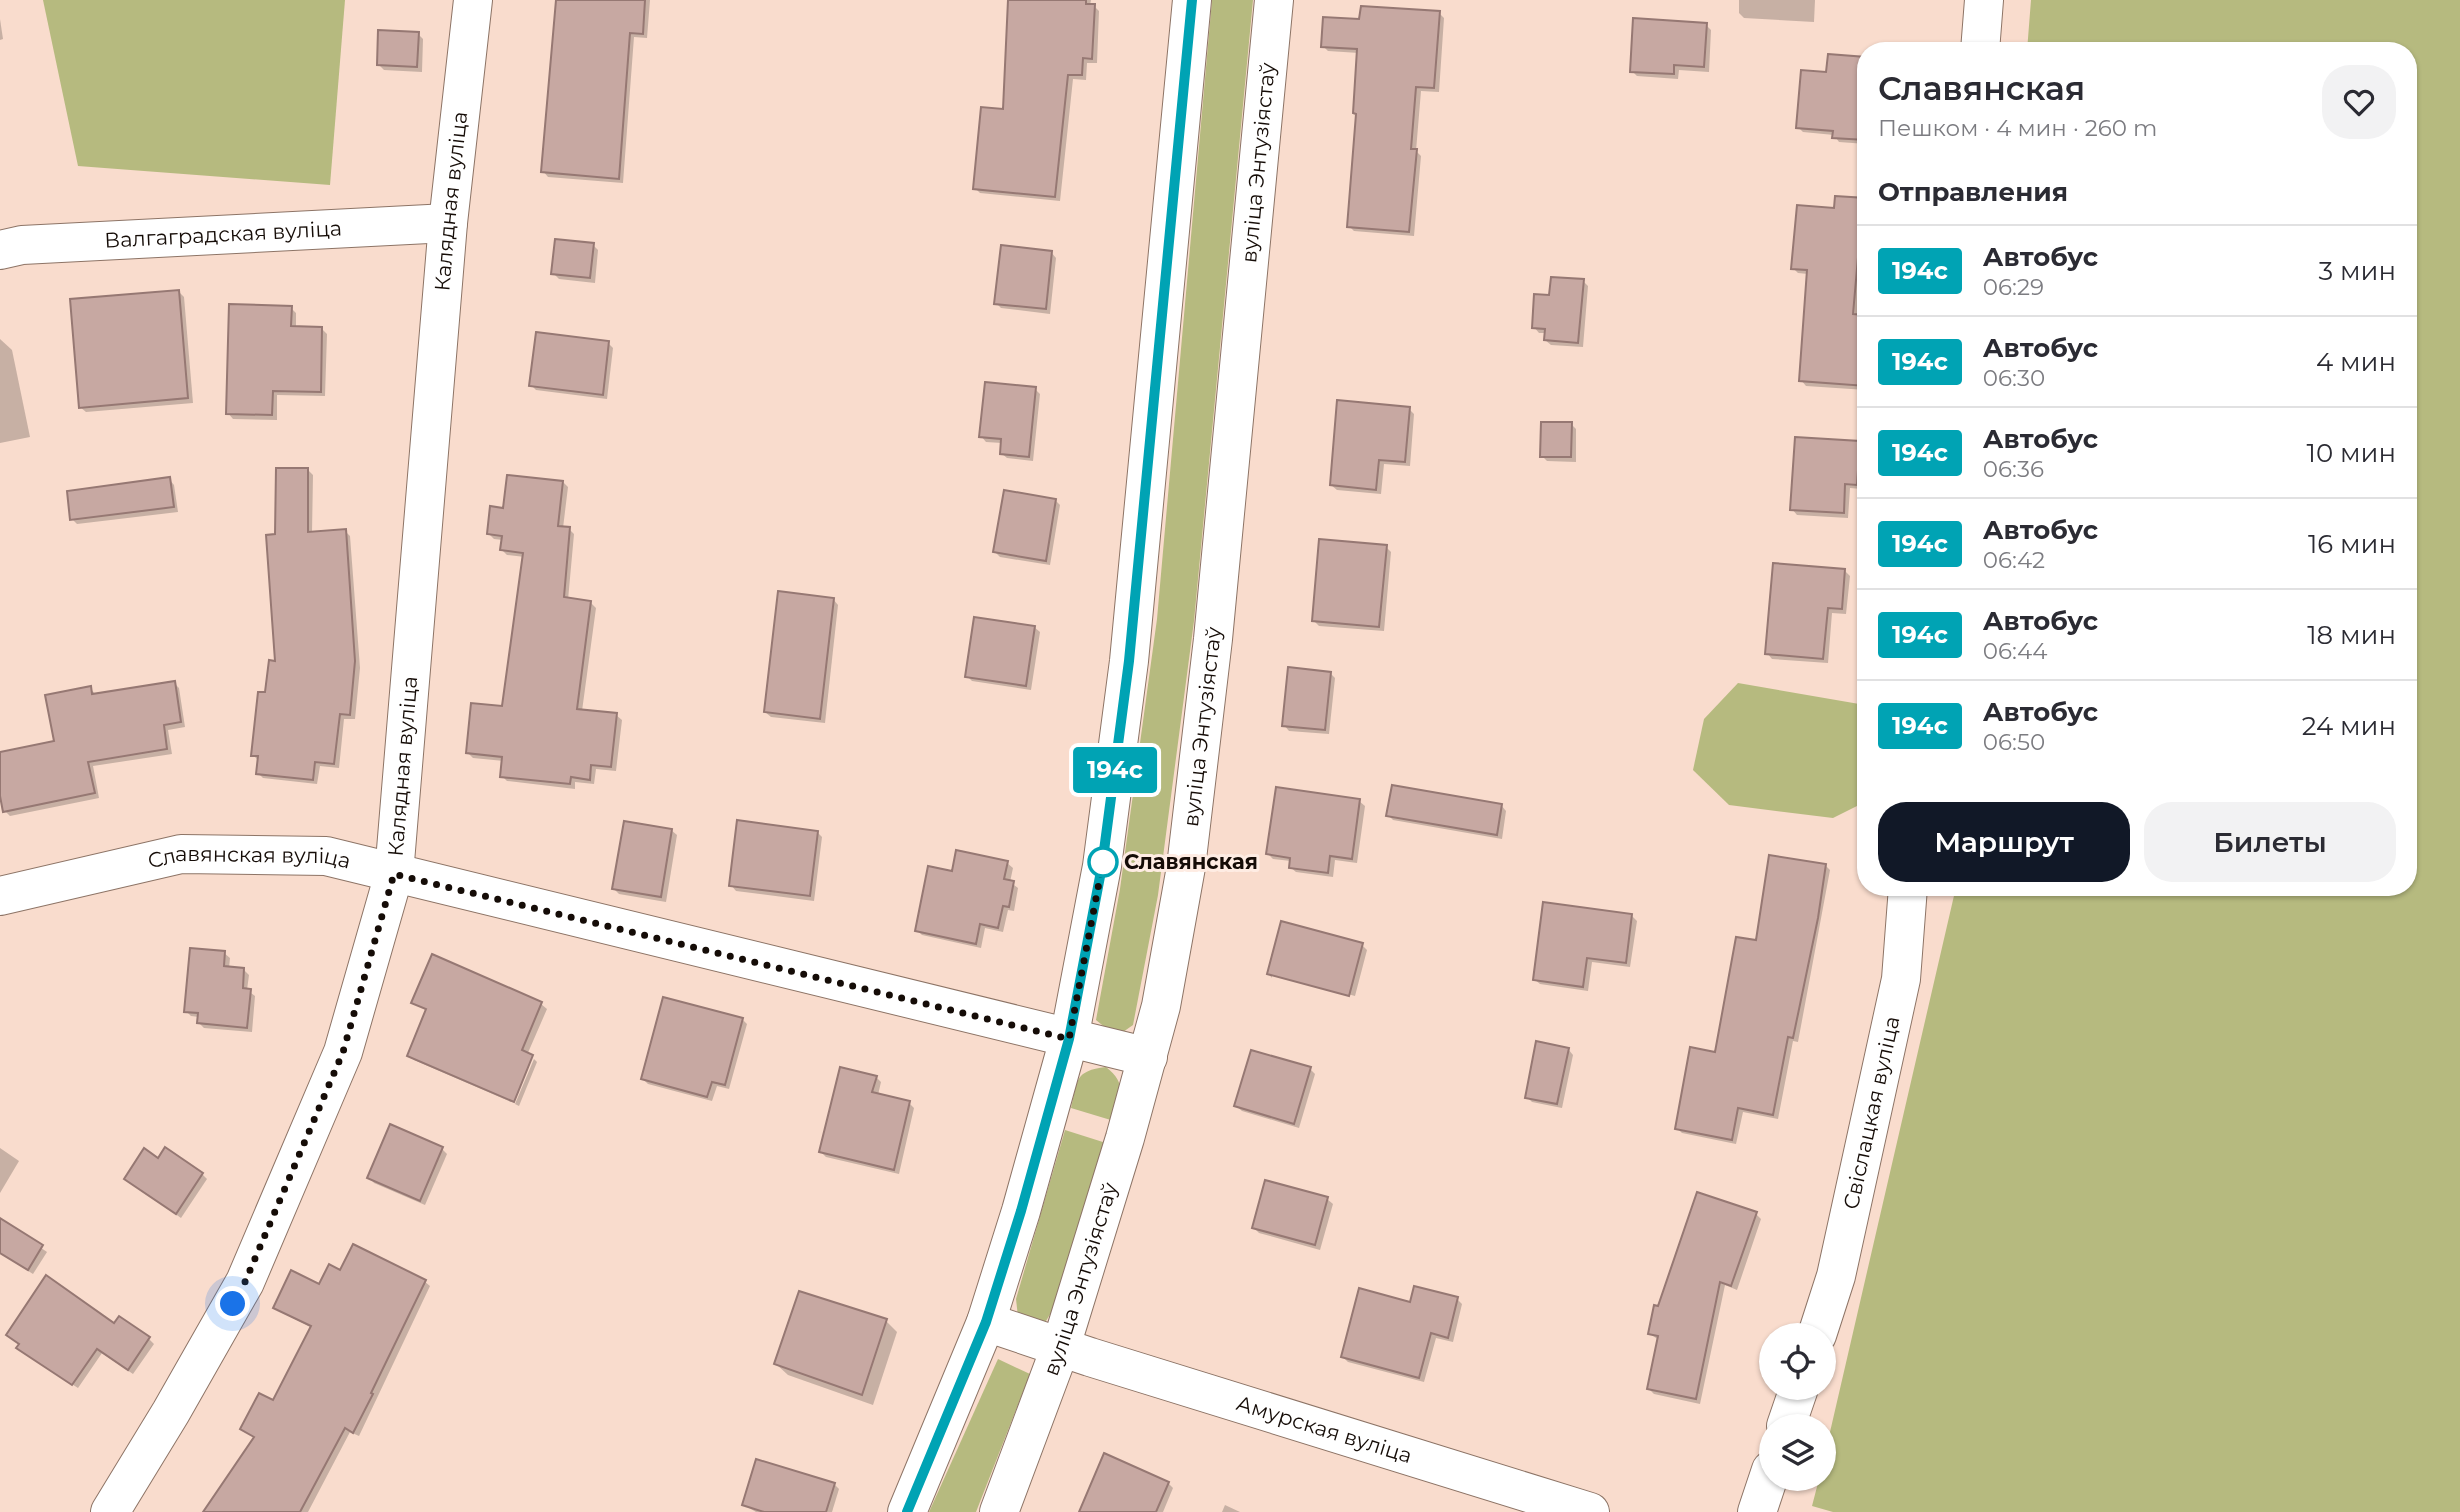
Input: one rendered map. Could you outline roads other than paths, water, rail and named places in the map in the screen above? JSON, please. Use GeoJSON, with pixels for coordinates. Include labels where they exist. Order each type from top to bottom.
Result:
{"type":"FeatureCollection","features":[{"type":"Feature","properties":{"kind":"street","name":"Калядная вуліца"},"geometry":{"type":"LineString","coordinates":[[110,1512],[245,1282],[343,1052],[394,874],[448,223],[473,0]]}},
{"type":"Feature","properties":{"kind":"street"},"geometry":{"type":"LineString","coordinates":[[907,1512],[986,1322],[1049,1115],[1069,1039],[1102,866],[1129,661],[1192,0]]}},
{"type":"Feature","properties":{"kind":"street","name":"вуліца Энтузіястаў"},"geometry":{"type":"LineString","coordinates":[[999,1512],[1061,1346],[1161,1006],[1186,867],[1213,639],[1274,0]]}},
{"type":"Feature","properties":{"kind":"street"},"geometry":{"type":"LineString","coordinates":[[1981,42],[1984,0]]}},
{"type":"Feature","properties":{"kind":"street","name":"Валгаградская вуліца"},"geometry":{"type":"LineString","coordinates":[[0,250],[22,245],[448,223]]}},
{"type":"Feature","properties":{"kind":"street","name":"Славянская вуліца"},"geometry":{"type":"LineString","coordinates":[[0,896],[181,854],[326,856],[1148,1057]]}},
{"type":"Feature","properties":{"kind":"street","name":"Свіслацкая вуліца"},"geometry":{"type":"LineString","coordinates":[[1820,1323],[1836,1276],[1901,979],[1907,896]]}},
{"type":"Feature","properties":{"kind":"street","name":"Амурская вуліца"},"geometry":{"type":"LineString","coordinates":[[986,1322],[1090,1357],[1590,1512]]}},
{"type":"Feature","properties":{"kind":"street"},"geometry":{"type":"LineString","coordinates":[[1757,1512],[1764,1491]]}},
{"type":"Feature","properties":{"kind":"place","name":"Славянская"},"geometry":{"type":"Point","coordinates":[1103,862]}}]}
